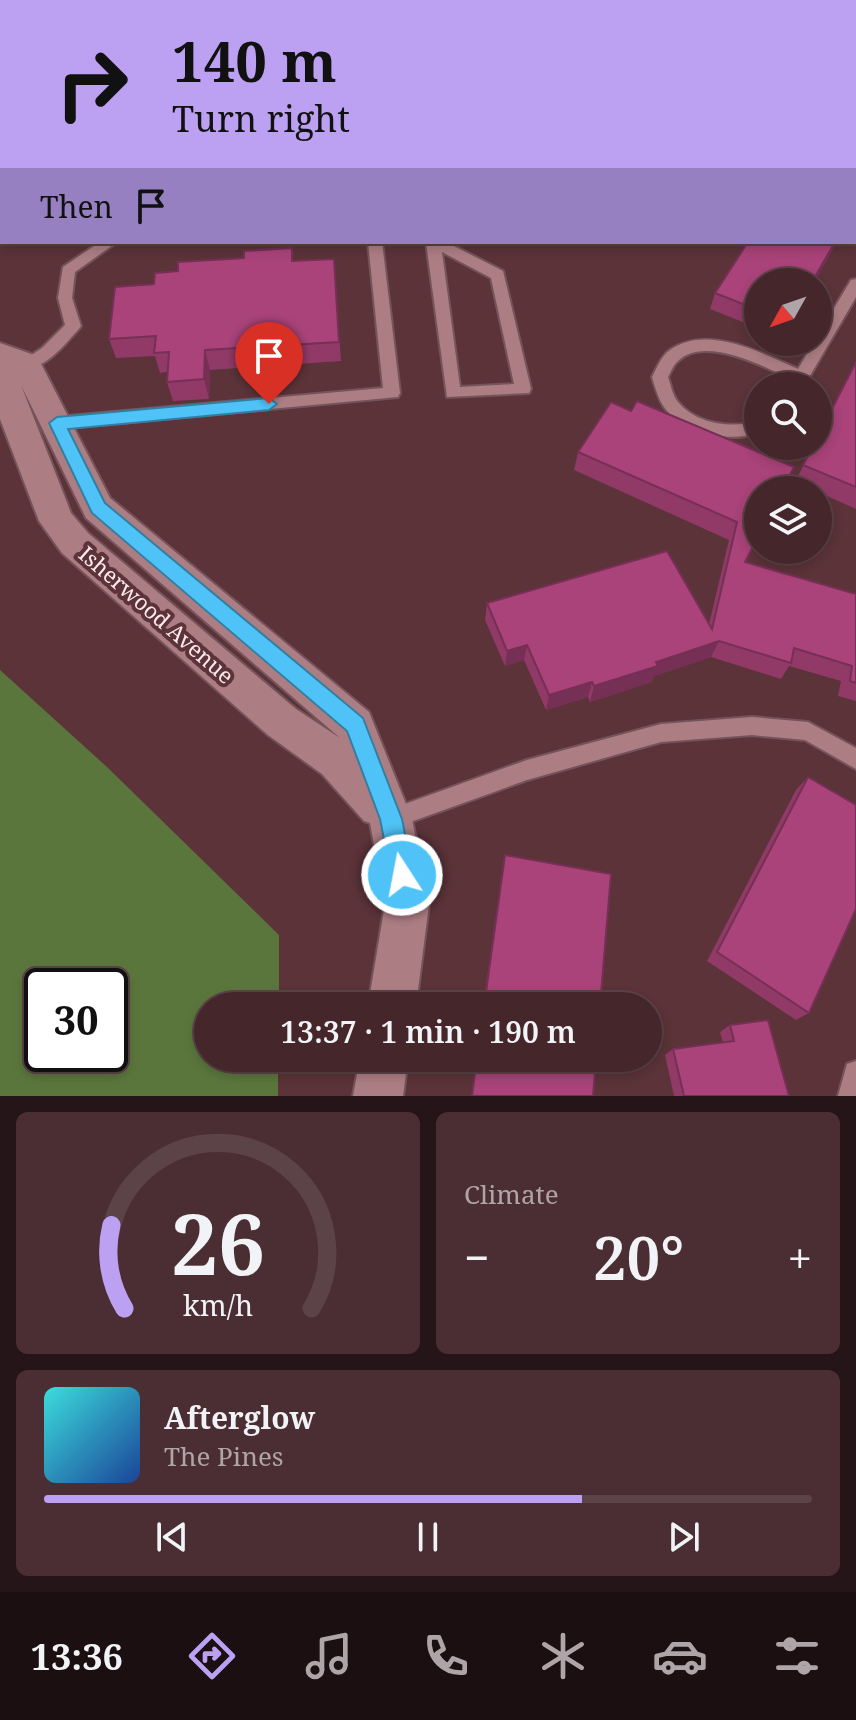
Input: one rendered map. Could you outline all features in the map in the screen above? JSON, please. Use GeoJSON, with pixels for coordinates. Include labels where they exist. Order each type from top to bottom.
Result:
{"type":"FeatureCollection","features":[{"type":"Feature","properties":{"kind":"street","name":"Isherwood Avenue"},"geometry":{"type":"LineString","coordinates":[[7,358],[57,423],[98,508],[355,725],[391,819],[407,904],[394,992]]}},
{"type":"Feature","properties":{"kind":"street","name":"Isherwood Avenue"},"geometry":{"type":"LineString","coordinates":[[7,358],[5,390],[57,521],[75,543],[282,722],[337,760],[391,819]]}},
{"type":"Feature","properties":{"kind":"street"},"geometry":{"type":"LineString","coordinates":[[378,1096],[382,1072]]}},
{"type":"Feature","properties":{"kind":"lane"},"geometry":{"type":"LineString","coordinates":[[7,358],[48,352],[73,326],[65,298],[68,270],[107,244]]}},
{"type":"Feature","properties":{"kind":"lane"},"geometry":{"type":"LineString","coordinates":[[57,423],[392,393],[375,244]]}},
{"type":"Feature","properties":{"kind":"lane"},"geometry":{"type":"LineString","coordinates":[[433,244],[453,393],[523,389],[498,275],[437,244]]}},
{"type":"Feature","properties":{"kind":"lane"},"geometry":{"type":"LineString","coordinates":[[805,372],[856,284]]}},
{"type":"Feature","properties":{"kind":"lane"},"geometry":{"type":"LineString","coordinates":[[744,433],[709,428],[672,407],[660,377],[674,355],[698,347],[728,346],[779,372]]}},
{"type":"Feature","properties":{"kind":"lane"},"geometry":{"type":"LineString","coordinates":[[391,819],[527,770],[661,733],[752,726],[808,731],[856,759]]}},
{"type":"Feature","properties":{"kind":"lane"},"geometry":{"type":"LineString","coordinates":[[850,1096],[856,1073]]}},
{"type":"Feature","properties":{"kind":"green space"},"geometry":{"type":"Polygon","coordinates":[[[0,670],[107,767],[279,935],[279,992],[194,992],[194,1072],[278,1072],[278,1096],[0,1096],[0,670]]]}},
{"type":"Feature","properties":{"kind":"building"},"geometry":{"type":"Polygon","coordinates":[[[747,244],[834,244],[820,268],[744,268],[744,304],[715,293],[747,244]]]}},
{"type":"Feature","properties":{"kind":"building"},"geometry":{"type":"Polygon","coordinates":[[[292,248],[292,261],[334,259],[339,342],[205,350],[204,379],[167,382],[169,352],[154,353],[156,336],[109,339],[115,287],[154,284],[155,273],[178,271],[178,262],[244,258],[244,251],[292,248]]]}},
{"type":"Feature","properties":{"kind":"building"},"geometry":{"type":"Polygon","coordinates":[[[856,362],[856,487],[803,465],[806,460],[832,460],[832,409],[856,362]]]}},
{"type":"Feature","properties":{"kind":"building"},"geometry":{"type":"Polygon","coordinates":[[[637,401],[744,446],[744,460],[777,460],[794,467],[789,476],[744,476],[744,564],[856,594],[856,683],[850,681],[852,666],[794,648],[791,663],[719,641],[656,662],[658,666],[594,686],[592,682],[549,695],[527,645],[507,651],[487,603],[667,551],[712,629],[737,522],[578,452],[611,402],[631,411],[637,401]]]}},
{"type":"Feature","properties":{"kind":"building"},"geometry":{"type":"Polygon","coordinates":[[[808,777],[856,805],[856,909],[809,1013],[717,952],[808,777]]]}},
{"type":"Feature","properties":{"kind":"building"},"geometry":{"type":"Polygon","coordinates":[[[505,855],[611,874],[601,992],[486,992],[505,855]]]}},
{"type":"Feature","properties":{"kind":"building"},"geometry":{"type":"Polygon","coordinates":[[[768,1020],[789,1096],[684,1096],[673,1049],[734,1041],[730,1025],[768,1020]]]}},
{"type":"Feature","properties":{"kind":"building"},"geometry":{"type":"Polygon","coordinates":[[[475,1072],[595,1072],[593,1096],[472,1096],[475,1072]]]}},
{"type":"Feature","properties":{"kind":"route"},"geometry":{"type":"LineString","coordinates":[[269,404],[57,423],[98,508],[355,725],[391,819],[402,875]]}}]}
